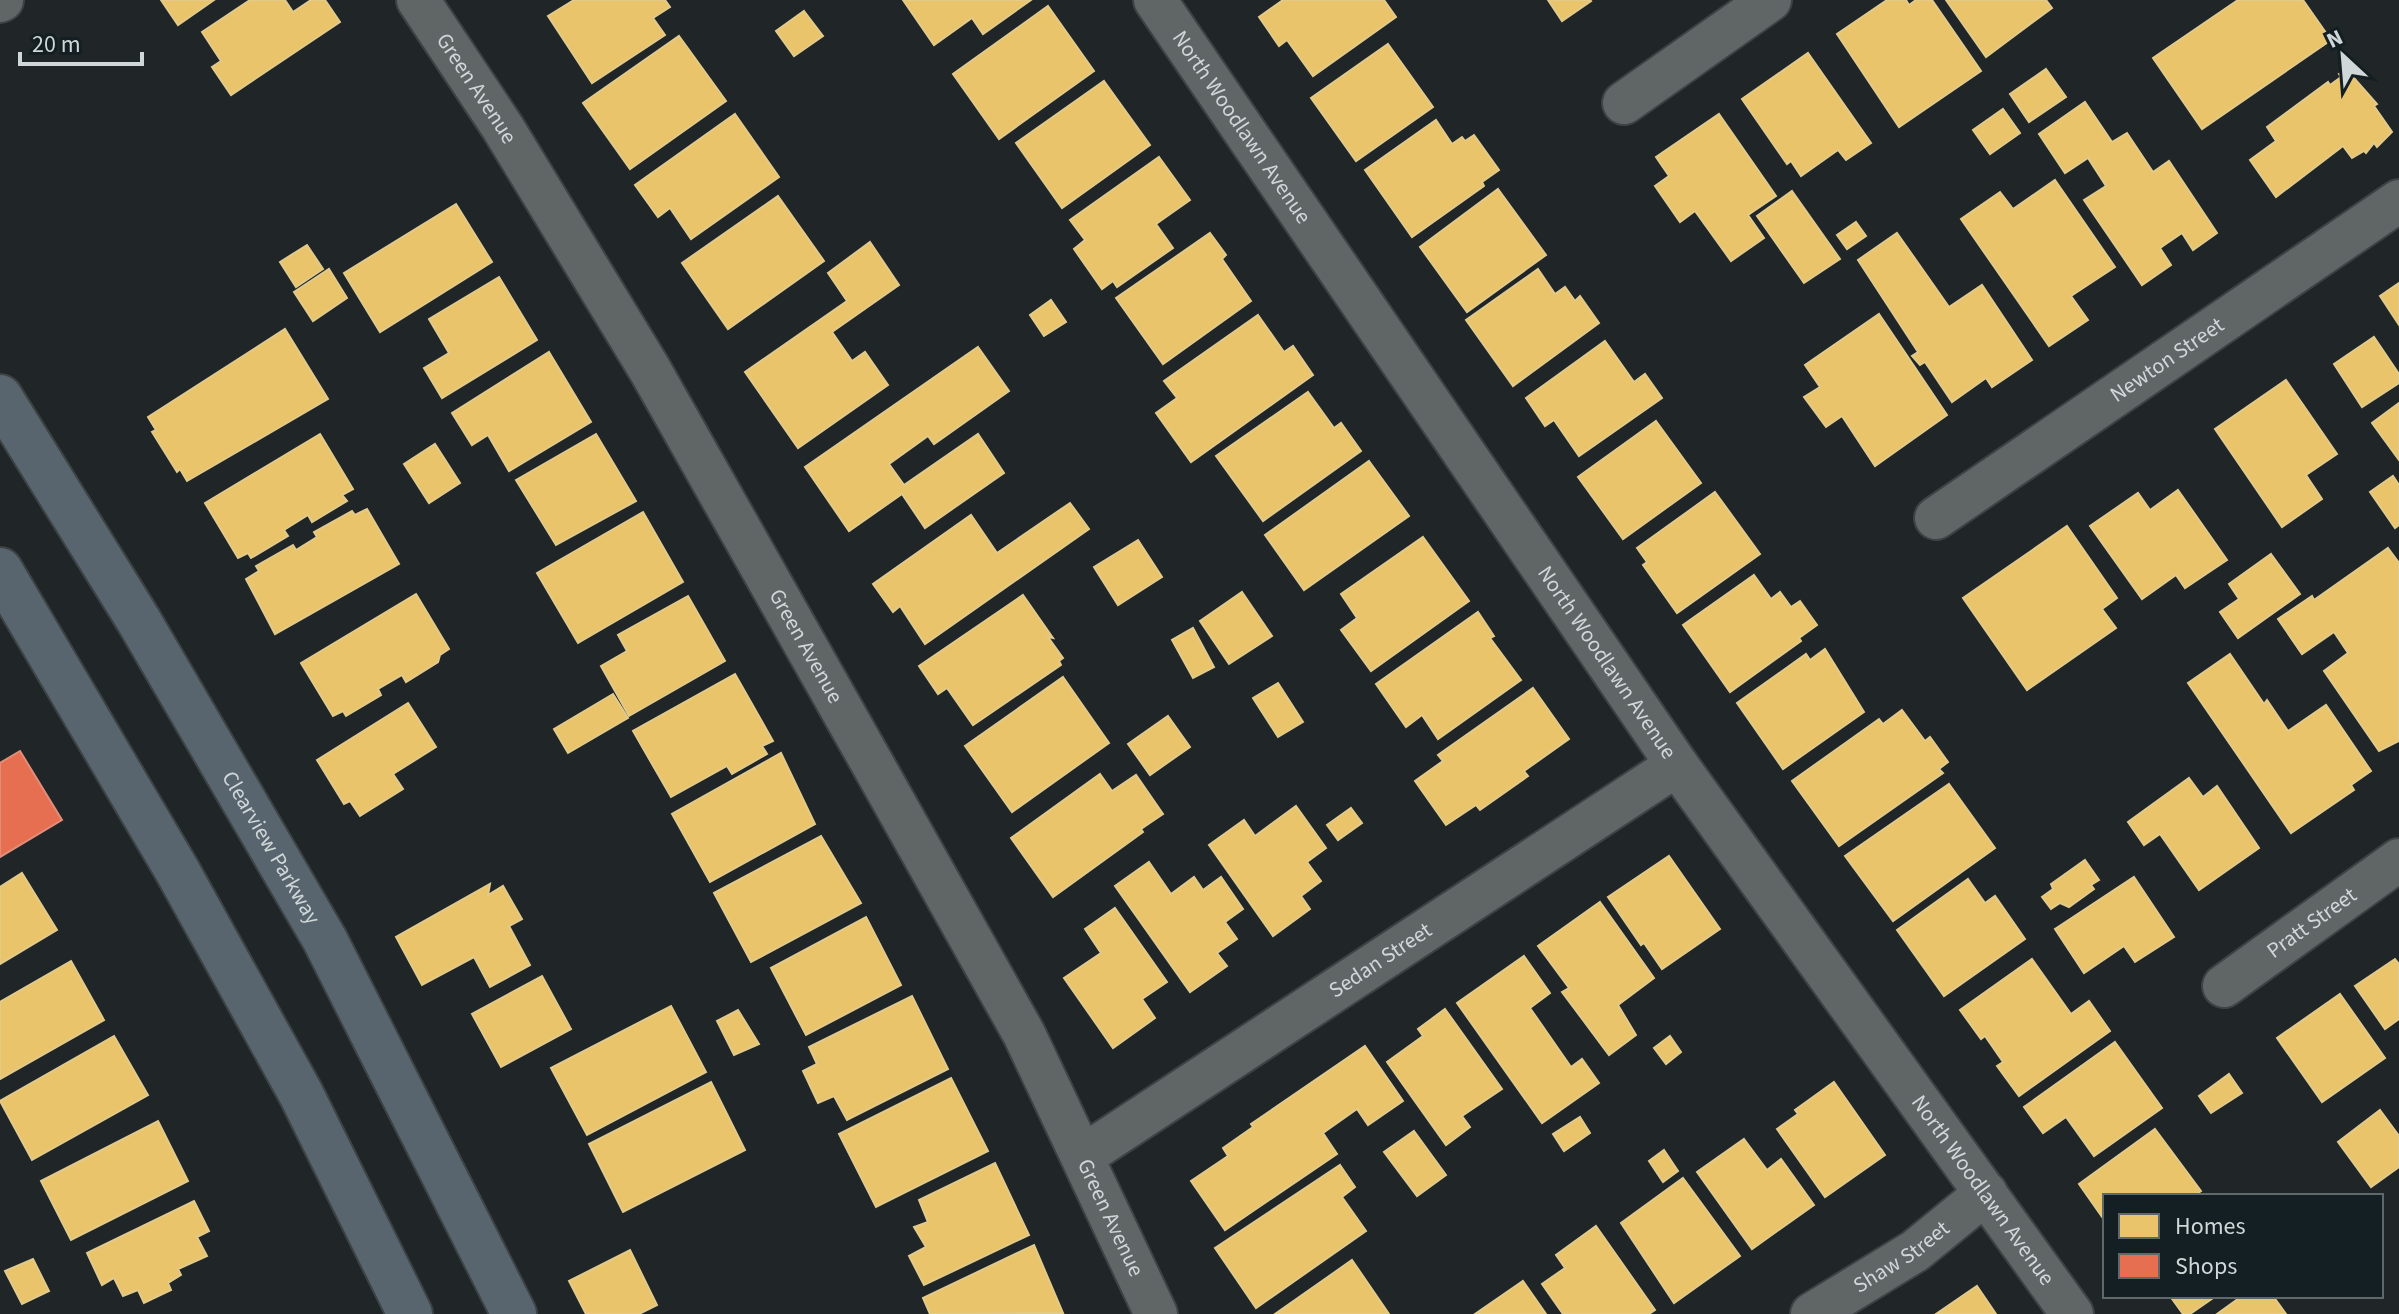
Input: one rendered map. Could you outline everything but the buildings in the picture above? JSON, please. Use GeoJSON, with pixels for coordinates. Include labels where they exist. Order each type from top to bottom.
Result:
{"type":"FeatureCollection","features":[{"type":"Feature","properties":{"kind":"highway","name":"Clearview Parkway"},"geometry":{"type":"LineString","coordinates":[[0,397],[139,621],[325,940],[514,1314]]}},
{"type":"Feature","properties":{"kind":"highway"},"geometry":{"type":"LineString","coordinates":[[0,570],[178,872],[301,1094],[410,1314]]}},
{"type":"Feature","properties":{"kind":"street","name":"Green Avenue"},"geometry":{"type":"LineString","coordinates":[[418,0],[503,128],[650,370],[1024,1034],[1156,1314]]}},
{"type":"Feature","properties":{"kind":"street","name":"North Woodlawn Avenue"},"geometry":{"type":"LineString","coordinates":[[1155,0],[1677,765],[2072,1314]]}},
{"type":"Feature","properties":{"kind":"street"},"geometry":{"type":"LineString","coordinates":[[1624,103],[1770,0]]}},
{"type":"Feature","properties":{"kind":"street","name":"Newton Street"},"geometry":{"type":"LineString","coordinates":[[1936,518],[2399,201]]}},
{"type":"Feature","properties":{"kind":"street","name":"Sedan Street"},"geometry":{"type":"LineString","coordinates":[[1083,1156],[1677,765]]}},
{"type":"Feature","properties":{"kind":"street","name":"Pratt Street"},"geometry":{"type":"LineString","coordinates":[[2224,986],[2399,860]]}},
{"type":"Feature","properties":{"kind":"street","name":"Shaw Street"},"geometry":{"type":"LineString","coordinates":[[1812,1314],[1915,1251],[1986,1193]]}}]}
